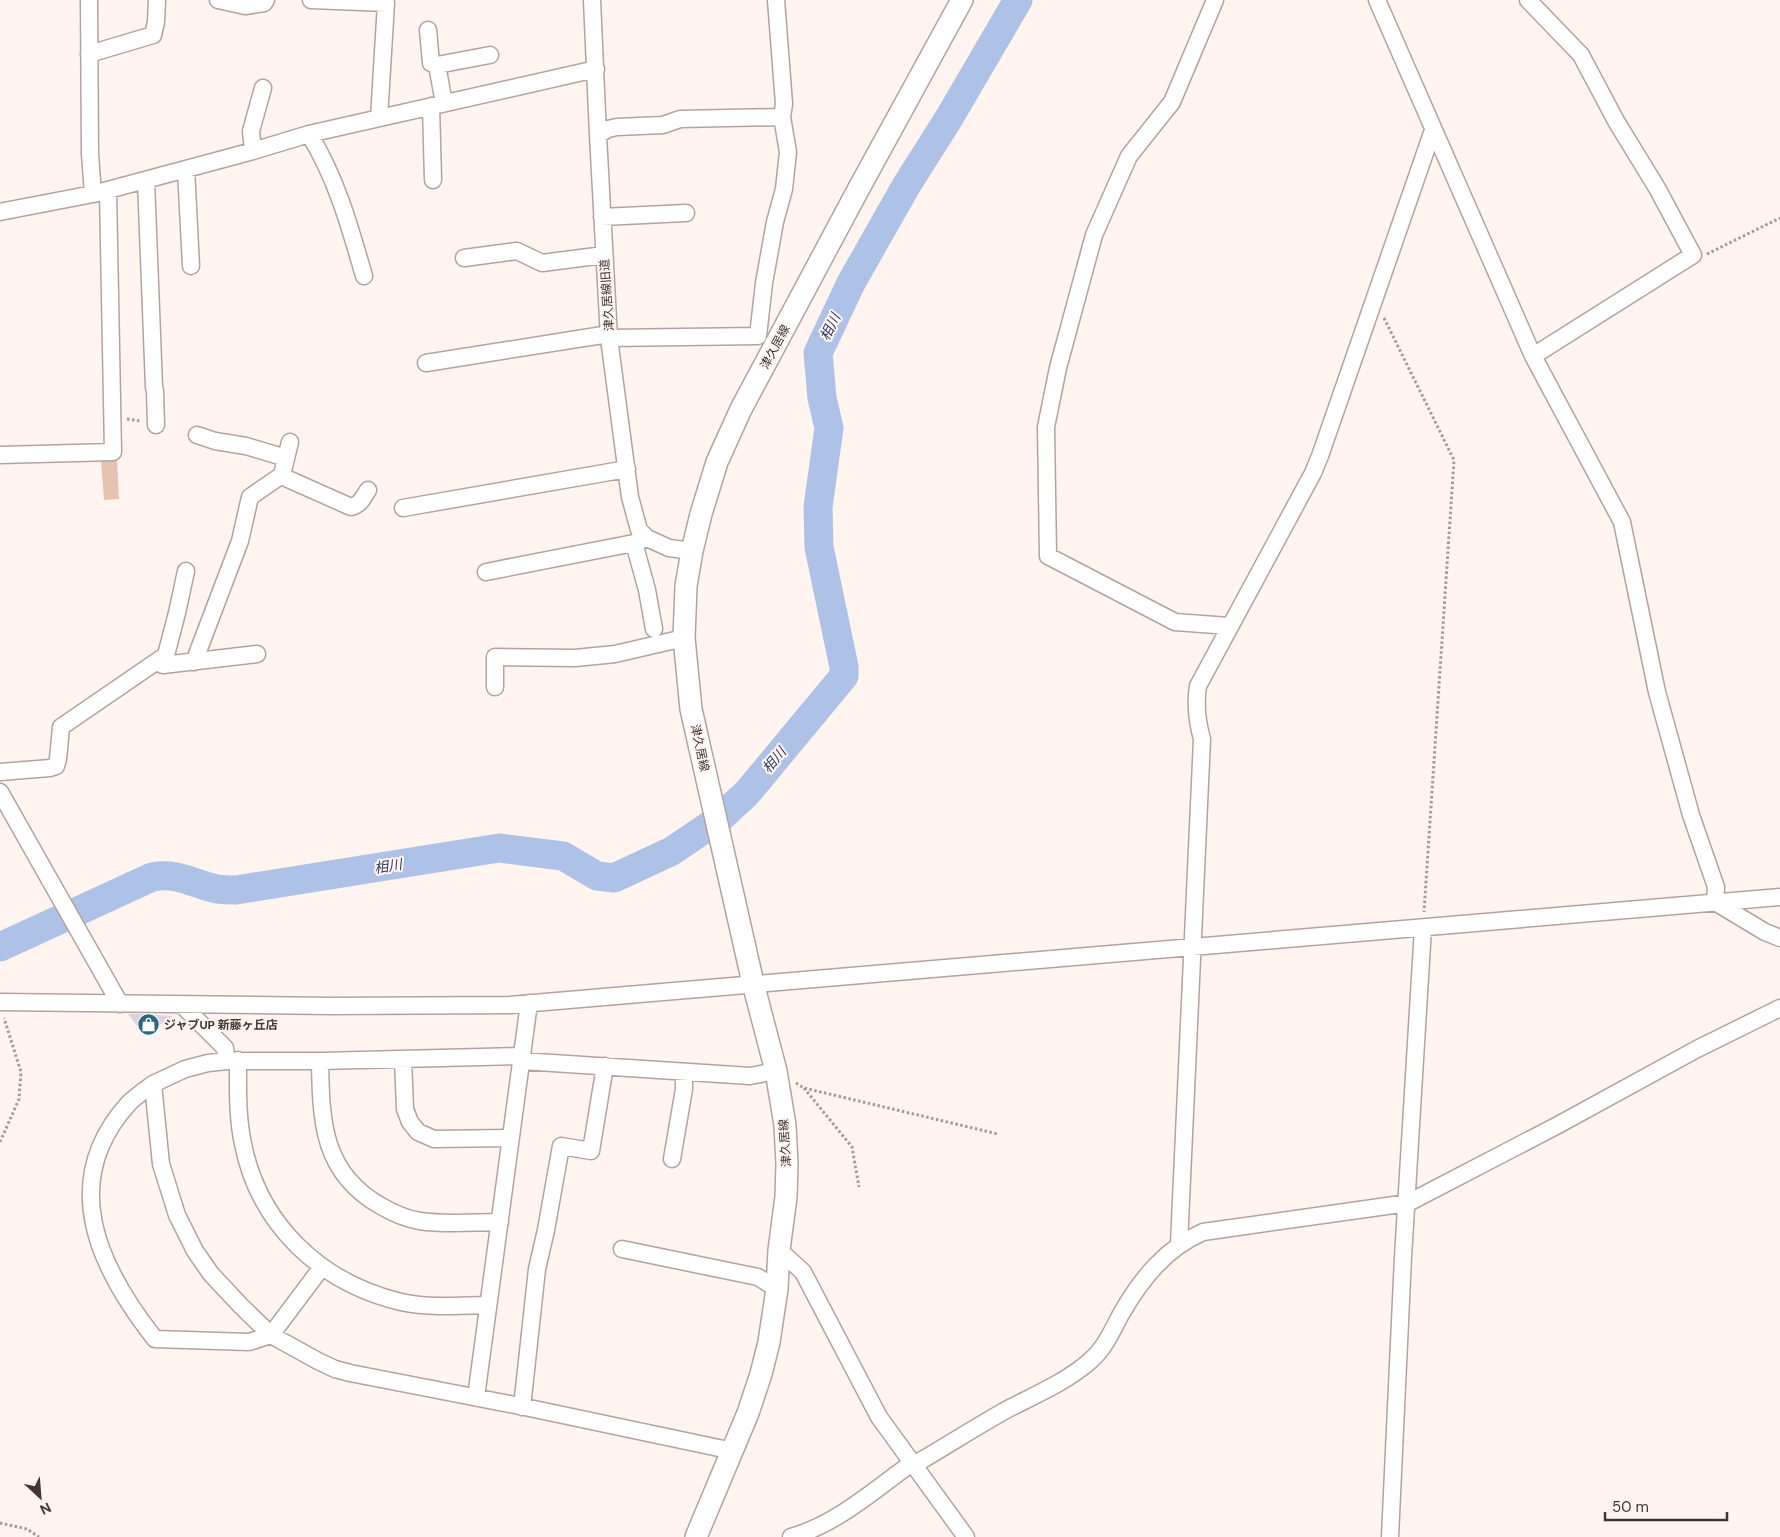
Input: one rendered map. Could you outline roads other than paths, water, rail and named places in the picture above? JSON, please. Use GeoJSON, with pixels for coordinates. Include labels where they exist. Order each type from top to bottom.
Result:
{"type":"FeatureCollection","features":[{"type":"Feature","properties":{"kind":"main road","name":"津久居線"},"geometry":{"type":"LineString","coordinates":[[696,1537],[748,1413],[769,1342],[777,1289],[779,1250],[786,1197],[787,1164],[785,1125],[776,1072],[725,864],[691,709],[684,638],[686,586],[692,551],[717,462],[741,409],[766,341],[858,190],[962,0]]}},
{"type":"Feature","properties":{"kind":"street"},"geometry":{"type":"LineString","coordinates":[[0,455],[113,452],[100,192],[90,154],[89,0]]}},
{"type":"Feature","properties":{"kind":"street"},"geometry":{"type":"LineString","coordinates":[[89,54],[153,35],[156,22],[157,0]]}},
{"type":"Feature","properties":{"kind":"street"},"geometry":{"type":"LineString","coordinates":[[212,0],[246,6],[264,3],[266,0]]}},
{"type":"Feature","properties":{"kind":"street"},"geometry":{"type":"LineString","coordinates":[[312,0],[386,2],[379,118]]}},
{"type":"Feature","properties":{"kind":"street","name":"津久居線旧道"},"geometry":{"type":"LineString","coordinates":[[592,0],[609,336],[634,515],[641,541],[654,629]]}},
{"type":"Feature","properties":{"kind":"street"},"geometry":{"type":"LineString","coordinates":[[426,363],[609,336],[766,341],[764,283],[775,222],[784,189],[788,152],[782,117],[784,104],[776,0]]}},
{"type":"Feature","properties":{"kind":"street"},"geometry":{"type":"LineString","coordinates":[[1215,0],[1172,102],[1129,156],[1094,235],[1058,368],[1046,427],[1048,556],[1175,622],[1229,626]]}},
{"type":"Feature","properties":{"kind":"street"},"geometry":{"type":"LineString","coordinates":[[1377,0],[1533,356],[1622,522],[1657,692],[1691,815],[1716,887],[1715,902]]}},
{"type":"Feature","properties":{"kind":"street"},"geometry":{"type":"LineString","coordinates":[[1528,0],[1581,55],[1616,122],[1657,188],[1693,255],[1533,356]]}},
{"type":"Feature","properties":{"kind":"street"},"geometry":{"type":"LineString","coordinates":[[428,30],[431,64],[437,65],[490,55]]}},
{"type":"Feature","properties":{"kind":"street"},"geometry":{"type":"LineString","coordinates":[[433,180],[438,104],[437,65]]}},
{"type":"Feature","properties":{"kind":"street"},"geometry":{"type":"LineString","coordinates":[[0,212],[100,192],[309,134],[596,69]]}},
{"type":"Feature","properties":{"kind":"street"},"geometry":{"type":"LineString","coordinates":[[252,151],[251,131],[262,88]]}},
{"type":"Feature","properties":{"kind":"street"},"geometry":{"type":"LineString","coordinates":[[598,135],[608,129],[617,127],[663,125],[680,120],[782,117]]}},
{"type":"Feature","properties":{"kind":"street"},"geometry":{"type":"LineString","coordinates":[[1179,1244],[1202,739],[1197,720],[1196,701],[1198,686],[1313,473],[1433,130]]}},
{"type":"Feature","properties":{"kind":"street"},"geometry":{"type":"LineString","coordinates":[[309,134],[321,152],[347,216],[364,276]]}},
{"type":"Feature","properties":{"kind":"street"},"geometry":{"type":"LineString","coordinates":[[186,169],[191,266]]}},
{"type":"Feature","properties":{"kind":"street"},"geometry":{"type":"LineString","coordinates":[[146,180],[156,425]]}},
{"type":"Feature","properties":{"kind":"street"},"geometry":{"type":"LineString","coordinates":[[602,217],[686,213]]}},
{"type":"Feature","properties":{"kind":"street"},"geometry":{"type":"LineString","coordinates":[[464,258],[517,250],[542,263],[604,255]]}},
{"type":"Feature","properties":{"kind":"street"},"geometry":{"type":"LineString","coordinates":[[197,435],[215,441],[246,446],[286,458]]}},
{"type":"Feature","properties":{"kind":"street"},"geometry":{"type":"LineString","coordinates":[[194,662],[240,541],[250,497],[282,475],[290,442]]}},
{"type":"Feature","properties":{"kind":"street"},"geometry":{"type":"LineString","coordinates":[[403,508],[627,468]]}},
{"type":"Feature","properties":{"kind":"street"},"geometry":{"type":"LineString","coordinates":[[282,475],[288,480],[350,507],[356,506],[361,502],[368,490]]}},
{"type":"Feature","properties":{"kind":"street"},"geometry":{"type":"LineString","coordinates":[[486,572],[641,541],[692,551]]}},
{"type":"Feature","properties":{"kind":"street"},"geometry":{"type":"LineString","coordinates":[[0,772],[56,766],[61,727],[166,655],[186,571]]}},
{"type":"Feature","properties":{"kind":"street"},"geometry":{"type":"LineString","coordinates":[[495,687],[495,657],[575,658],[614,654],[684,638]]}},
{"type":"Feature","properties":{"kind":"street"},"geometry":{"type":"LineString","coordinates":[[156,662],[163,665],[257,654]]}},
{"type":"Feature","properties":{"kind":"street"},"geometry":{"type":"LineString","coordinates":[[0,792],[120,1004]]}},
{"type":"Feature","properties":{"kind":"street"},"geometry":{"type":"LineString","coordinates":[[1,1007],[120,1004],[510,1005],[1780,897]]}},
{"type":"Feature","properties":{"kind":"street"},"geometry":{"type":"LineString","coordinates":[[1715,902],[1765,932],[1780,938]]}},
{"type":"Feature","properties":{"kind":"street"},"geometry":{"type":"LineString","coordinates":[[1390,1537],[1403,1257],[1408,1203],[1423,928]]}},
{"type":"Feature","properties":{"kind":"street"},"geometry":{"type":"LineString","coordinates":[[476,1397],[529,1003]]}},
{"type":"Feature","properties":{"kind":"street"},"geometry":{"type":"LineString","coordinates":[[182,1005],[225,1048],[232,1061],[240,1134],[254,1180],[268,1210],[285,1233],[301,1250],[322,1267],[355,1287],[402,1302],[488,1306]]}},
{"type":"Feature","properties":{"kind":"street"},"geometry":{"type":"LineString","coordinates":[[791,1537],[807,1532],[840,1514],[922,1460],[1080,1370],[1102,1349],[1137,1287],[1151,1270],[1179,1244],[1203,1232],[1408,1203],[1558,1125],[1697,1049],[1780,1008]]}},
{"type":"Feature","properties":{"kind":"street"},"geometry":{"type":"LineString","coordinates":[[403,1059],[405,1109],[410,1122],[418,1132],[434,1139],[511,1138]]}},
{"type":"Feature","properties":{"kind":"street"},"geometry":{"type":"LineString","coordinates":[[322,1267],[271,1335],[249,1342],[155,1339],[125,1297],[104,1260],[91,1206],[92,1182],[101,1147],[115,1122],[130,1102],[153,1084],[185,1069],[208,1063],[232,1061],[522,1059],[750,1076],[776,1072]]}},
{"type":"Feature","properties":{"kind":"street"},"geometry":{"type":"LineString","coordinates":[[320,1060],[321,1107],[326,1138],[335,1160],[355,1187],[375,1203],[420,1221],[500,1222]]}},
{"type":"Feature","properties":{"kind":"street"},"geometry":{"type":"LineString","coordinates":[[522,1406],[537,1269],[561,1146],[591,1151],[605,1066]]}},
{"type":"Feature","properties":{"kind":"street"},"geometry":{"type":"LineString","coordinates":[[672,1160],[684,1089],[684,1072]]}},
{"type":"Feature","properties":{"kind":"street"},"geometry":{"type":"LineString","coordinates":[[153,1084],[161,1164],[177,1215],[195,1251],[210,1274],[271,1335],[335,1369],[733,1450]]}},
{"type":"Feature","properties":{"kind":"street"},"geometry":{"type":"LineString","coordinates":[[622,1249],[758,1277],[777,1289]]}},
{"type":"Feature","properties":{"kind":"street"},"geometry":{"type":"LineString","coordinates":[[779,1250],[803,1272],[874,1408],[966,1537]]}},
{"type":"Feature","properties":{"kind":"waterway","name":"相川"},"geometry":{"type":"LineString","coordinates":[[0,947],[152,877],[178,877],[208,887],[236,890],[499,848],[563,856],[597,876],[614,878],[672,851],[719,819],[747,793],[844,676],[844,667],[819,547],[818,507],[829,428],[822,398],[818,353],[851,283],[906,186],[949,118],[1018,0]]}},
{"type":"Feature","properties":{"kind":"place","name":"ジャブUP 新藤ヶ丘店"},"geometry":{"type":"Point","coordinates":[148,1025]}}]}
